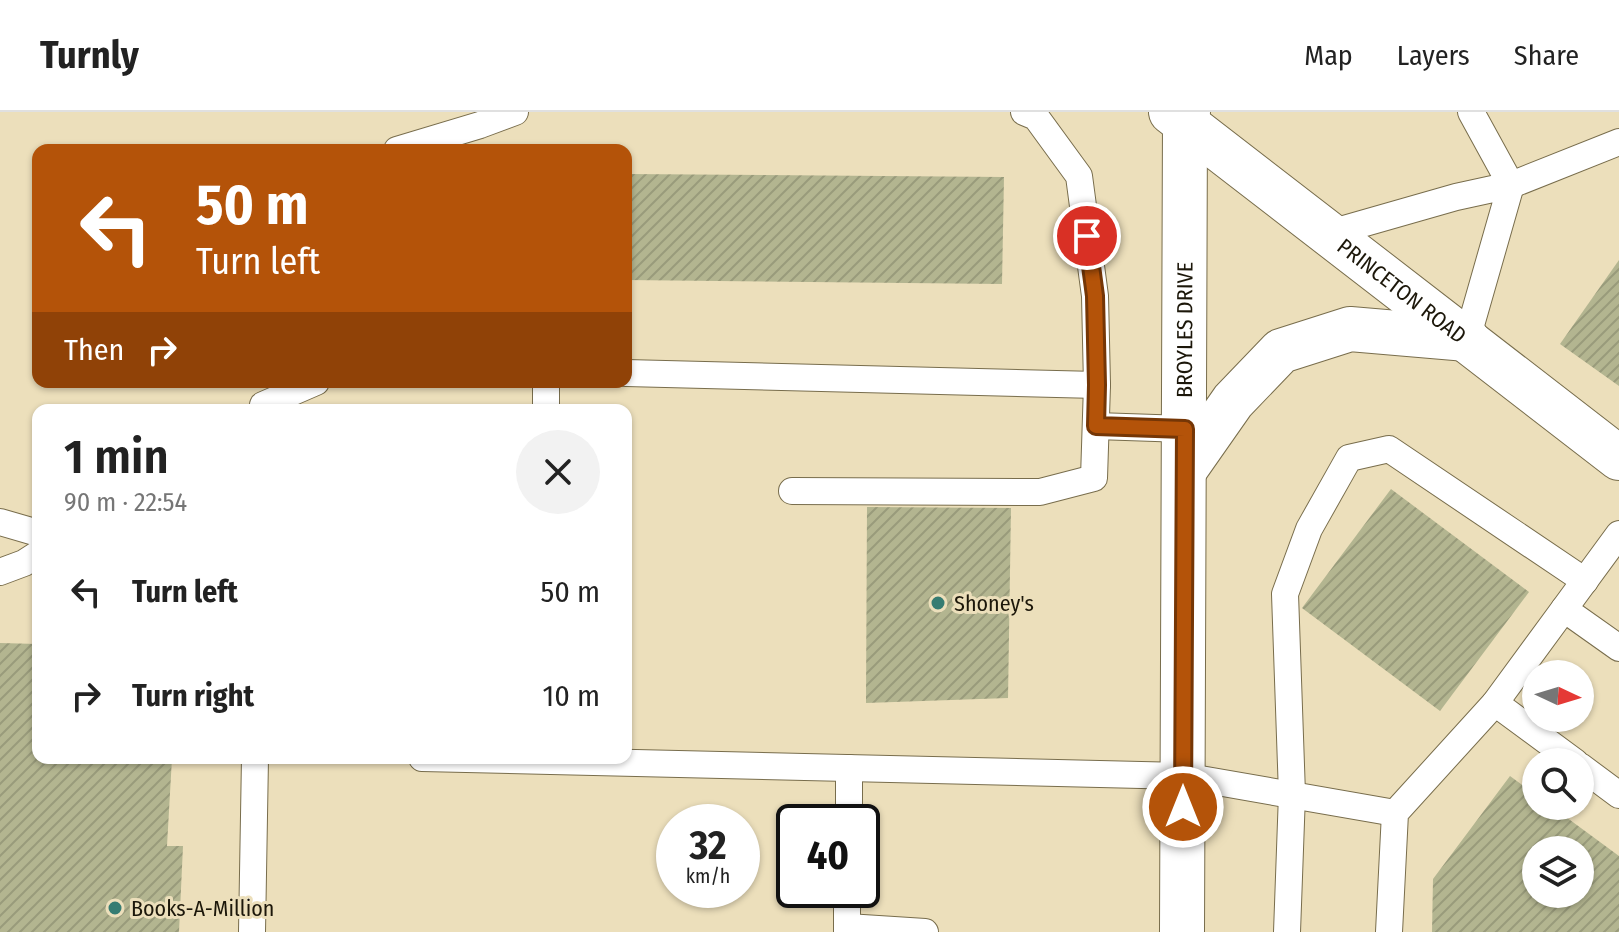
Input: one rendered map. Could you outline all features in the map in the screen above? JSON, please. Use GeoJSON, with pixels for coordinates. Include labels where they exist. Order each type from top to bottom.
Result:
{"type":"FeatureCollection","features":[{"type":"Feature","properties":{"kind":"street","name":"PRINCETON ROAD"},"geometry":{"type":"LineString","coordinates":[[1181,115],[1619,458]]}},
{"type":"Feature","properties":{"kind":"street","name":"BROYLES DRIVE"},"geometry":{"type":"LineString","coordinates":[[1181,115],[1185,429],[1182,932]]}},
{"type":"Feature","properties":{"kind":"street"},"geometry":{"type":"LineString","coordinates":[[1184,471],[1233,401],[1281,351],[1350,329],[1467,339]]}},
{"type":"Feature","properties":{"kind":"lane"},"geometry":{"type":"LineString","coordinates":[[411,144],[475,116],[515,112]]}},
{"type":"Feature","properties":{"kind":"lane"},"geometry":{"type":"LineString","coordinates":[[792,491],[1040,492],[1094,478],[1097,385],[1095,296],[1079,176],[1036,117],[1024,112]]}},
{"type":"Feature","properties":{"kind":"lane"},"geometry":{"type":"LineString","coordinates":[[1467,339],[1511,185],[1471,112]]}},
{"type":"Feature","properties":{"kind":"lane"},"geometry":{"type":"LineString","coordinates":[[1330,233],[1456,197],[1511,185],[1619,142]]}},
{"type":"Feature","properties":{"kind":"lane"},"geometry":{"type":"LineString","coordinates":[[632,373],[1097,385]]}},
{"type":"Feature","properties":{"kind":"lane"},"geometry":{"type":"LineString","coordinates":[[263,399],[297,388]]}},
{"type":"Feature","properties":{"kind":"lane"},"geometry":{"type":"LineString","coordinates":[[1096,426],[1185,429]]}},
{"type":"Feature","properties":{"kind":"lane"},"geometry":{"type":"LineString","coordinates":[[1287,932],[1292,794],[1285,594],[1309,529],[1349,458],[1389,449],[1585,581]]}},
{"type":"Feature","properties":{"kind":"lane"},"geometry":{"type":"LineString","coordinates":[[0,522],[32,531]]}},
{"type":"Feature","properties":{"kind":"lane"},"geometry":{"type":"LineString","coordinates":[[1389,932],[1395,813],[1495,703],[1619,534]]}},
{"type":"Feature","properties":{"kind":"lane"},"geometry":{"type":"LineString","coordinates":[[0,572],[32,558]]}},
{"type":"Feature","properties":{"kind":"lane"},"geometry":{"type":"LineString","coordinates":[[1564,609],[1619,648]]}},
{"type":"Feature","properties":{"kind":"lane"},"geometry":{"type":"LineString","coordinates":[[1495,703],[1556,748]]}},
{"type":"Feature","properties":{"kind":"lane"},"geometry":{"type":"LineString","coordinates":[[632,762],[1183,776],[1395,813]]}},
{"type":"Feature","properties":{"kind":"lane"},"geometry":{"type":"LineString","coordinates":[[252,932],[255,764]]}},
{"type":"Feature","properties":{"kind":"lane"},"geometry":{"type":"LineString","coordinates":[[849,768],[849,804]]}},
{"type":"Feature","properties":{"kind":"lane"},"geometry":{"type":"LineString","coordinates":[[1594,776],[1619,795]]}},
{"type":"Feature","properties":{"kind":"lane"},"geometry":{"type":"LineString","coordinates":[[847,908],[847,929],[925,932]]}},
{"type":"Feature","properties":{"kind":"building"},"geometry":{"type":"Polygon","coordinates":[[[632,174],[1004,177],[1002,284],[632,280],[632,174]]]}},
{"type":"Feature","properties":{"kind":"building"},"geometry":{"type":"Polygon","coordinates":[[[1619,260],[1619,386],[1560,344],[1619,260]]]}},
{"type":"Feature","properties":{"kind":"building"},"geometry":{"type":"Polygon","coordinates":[[[1391,489],[1529,592],[1440,711],[1302,608],[1391,489]]]}},
{"type":"Feature","properties":{"kind":"building","name":"Shoney's"},"geometry":{"type":"Polygon","coordinates":[[[867,507],[1011,508],[1008,698],[866,703],[867,507]]]}},
{"type":"Feature","properties":{"kind":"building"},"geometry":{"type":"Polygon","coordinates":[[[0,643],[32,644],[32,764],[172,764],[167,846],[183,846],[179,932],[0,932],[0,643]]]}},
{"type":"Feature","properties":{"kind":"building"},"geometry":{"type":"Polygon","coordinates":[[[1510,776],[1522,785],[1522,820],[1570,820],[1592,836],[1522,836],[1522,908],[1594,908],[1594,838],[1619,856],[1619,932],[1432,932],[1433,879],[1510,776]]]}},
{"type":"Feature","properties":{"kind":"place","name":"Shoney's"},"geometry":{"type":"Point","coordinates":[938,603]}},
{"type":"Feature","properties":{"kind":"place","name":"Books-A-Million"},"geometry":{"type":"Point","coordinates":[115,908]}},
{"type":"Feature","properties":{"kind":"route"},"geometry":{"type":"LineString","coordinates":[[1087,236],[1095,296],[1096,426],[1185,429],[1183,807]]}}]}
